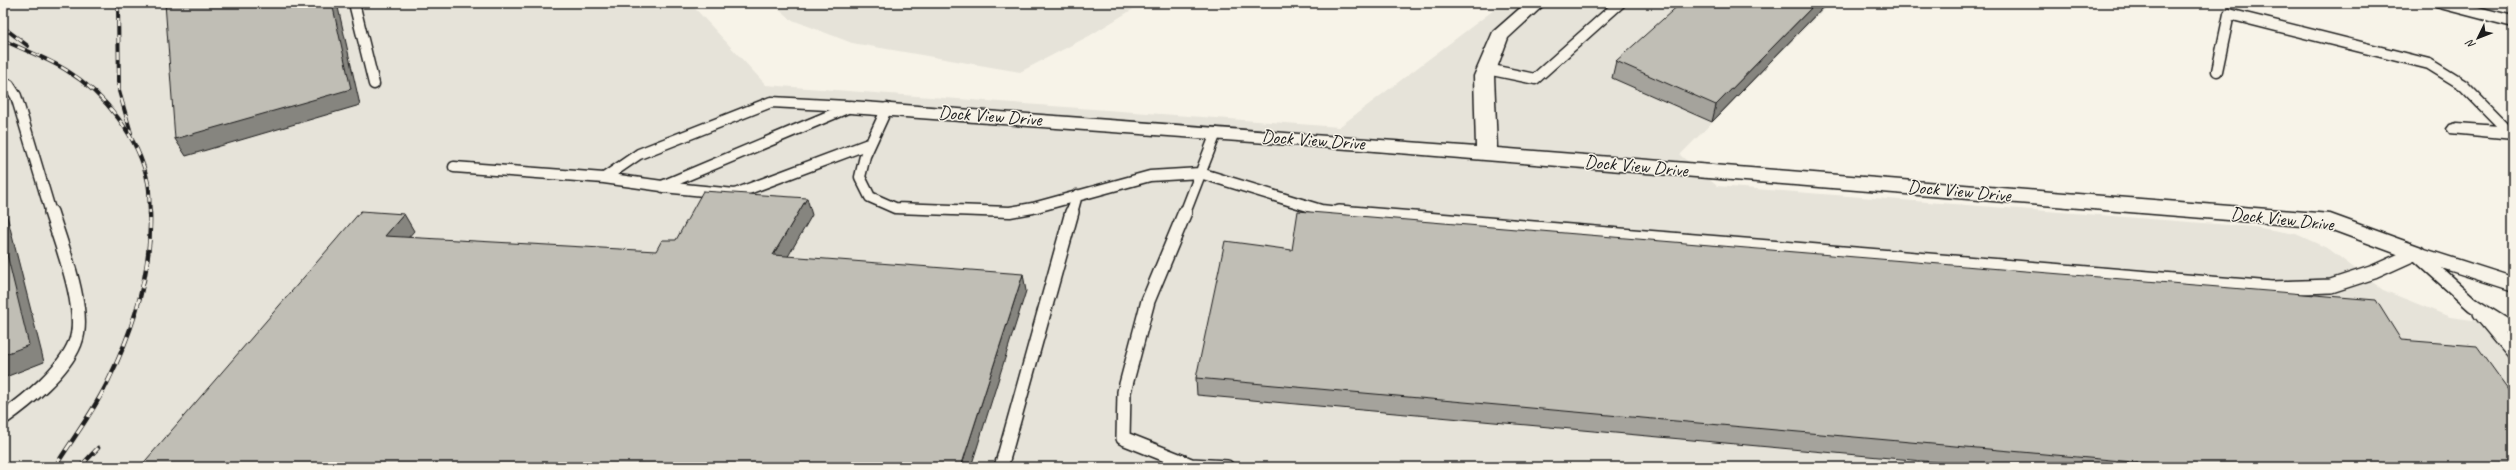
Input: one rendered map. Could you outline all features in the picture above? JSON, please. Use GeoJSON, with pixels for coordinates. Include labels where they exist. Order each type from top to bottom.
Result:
{"type":"FeatureCollection","features":[{"type":"Feature","properties":{"kind":"street"},"geometry":{"type":"LineString","coordinates":[[1487,154],[1484,76],[1500,36],[1538,3]]}},
{"type":"Feature","properties":{"kind":"street"},"geometry":{"type":"LineString","coordinates":[[2442,3],[2513,22]]}},
{"type":"Feature","properties":{"kind":"street","name":"Dock View Drive"},"geometry":{"type":"LineString","coordinates":[[850,106],[1487,154],[2330,221],[2416,254]]}},
{"type":"Feature","properties":{"kind":"street"},"geometry":{"type":"LineString","coordinates":[[2457,129],[2512,133]]}},
{"type":"Feature","properties":{"kind":"lane"},"geometry":{"type":"LineString","coordinates":[[354,3],[374,84]]}},
{"type":"Feature","properties":{"kind":"lane"},"geometry":{"type":"LineString","coordinates":[[1487,69],[1535,79],[1620,3]]}},
{"type":"Feature","properties":{"kind":"lane"},"geometry":{"type":"LineString","coordinates":[[2217,71],[2229,14],[2429,64],[2448,72],[2466,86],[2512,133]]}},
{"type":"Feature","properties":{"kind":"lane"},"geometry":{"type":"LineString","coordinates":[[3,83],[9,85],[16,96],[76,296],[75,343],[55,371],[18,408],[3,418]]}},
{"type":"Feature","properties":{"kind":"lane"},"geometry":{"type":"LineString","coordinates":[[604,178],[639,154],[771,102],[850,106]]}},
{"type":"Feature","properties":{"kind":"lane"},"geometry":{"type":"LineString","coordinates":[[662,186],[850,106]]}},
{"type":"Feature","properties":{"kind":"lane"},"geometry":{"type":"LineString","coordinates":[[887,108],[865,156],[860,177],[870,198],[895,208],[1010,212],[1033,208],[1150,176],[1200,173],[1321,210],[1379,217],[2272,288],[2331,286],[2374,272],[2416,254],[2513,284]]}},
{"type":"Feature","properties":{"kind":"lane"},"geometry":{"type":"LineString","coordinates":[[1216,133],[1148,301],[1124,392],[1123,438],[1191,465],[1227,467]]}},
{"type":"Feature","properties":{"kind":"lane"},"geometry":{"type":"LineString","coordinates":[[454,166],[604,178],[735,194],[871,143]]}},
{"type":"Feature","properties":{"kind":"lane"},"geometry":{"type":"LineString","coordinates":[[1001,467],[1077,195]]}},
{"type":"Feature","properties":{"kind":"lane"},"geometry":{"type":"LineString","coordinates":[[2416,254],[2473,305],[2513,353]]}},
{"type":"Feature","properties":{"kind":"lane"},"geometry":{"type":"LineString","coordinates":[[2473,305],[2513,330]]}},
{"type":"Feature","properties":{"kind":"shaded area"},"geometry":{"type":"Polygon","coordinates":[[[3,3],[690,3],[766,85],[1339,127],[1503,3],[1830,3],[1680,155],[1717,186],[2255,227],[2296,234],[2329,249],[2383,290],[2450,317],[2510,325],[2513,329],[2513,467],[3,467],[3,3]]]}},
{"type":"Feature","properties":{"kind":"shaded area"},"geometry":{"type":"Polygon","coordinates":[[[771,3],[1143,3],[1089,36],[1020,72],[852,43],[790,19],[771,3]]]}},
{"type":"Feature","properties":{"kind":"building"},"geometry":{"type":"Polygon","coordinates":[[[165,3],[332,3],[351,89],[175,139],[165,3]]]}},
{"type":"Feature","properties":{"kind":"building"},"geometry":{"type":"Polygon","coordinates":[[[1681,3],[1816,3],[1716,105],[1616,61],[1681,3]]]}},
{"type":"Feature","properties":{"kind":"building"},"geometry":{"type":"Polygon","coordinates":[[[703,191],[807,198],[773,255],[1023,274],[961,467],[140,467],[361,211],[404,214],[385,236],[656,251],[662,240],[676,240],[703,191]]]}},
{"type":"Feature","properties":{"kind":"building"},"geometry":{"type":"Polygon","coordinates":[[[1298,211],[2376,300],[2401,340],[2477,346],[2513,396],[2513,467],[2189,467],[1196,378],[1225,241],[1292,250],[1298,211]]]}},
{"type":"Feature","properties":{"kind":"building"},"geometry":{"type":"Polygon","coordinates":[[[3,238],[29,345],[3,355],[3,238]]]}},
{"type":"Feature","properties":{"kind":"railway"},"geometry":{"type":"LineString","coordinates":[[118,3],[119,91],[131,133]]}},
{"type":"Feature","properties":{"kind":"railway"},"geometry":{"type":"LineString","coordinates":[[3,27],[28,46]]}},
{"type":"Feature","properties":{"kind":"railway"},"geometry":{"type":"LineString","coordinates":[[3,40],[66,70],[94,91],[107,104],[118,118],[137,149],[149,186],[150,213]]}},
{"type":"Feature","properties":{"kind":"railway"},"geometry":{"type":"LineString","coordinates":[[55,467],[97,402],[118,360],[126,339],[140,298],[148,255],[150,213]]}},
{"type":"Feature","properties":{"kind":"railway"},"geometry":{"type":"LineString","coordinates":[[80,467],[98,448]]}}]}
